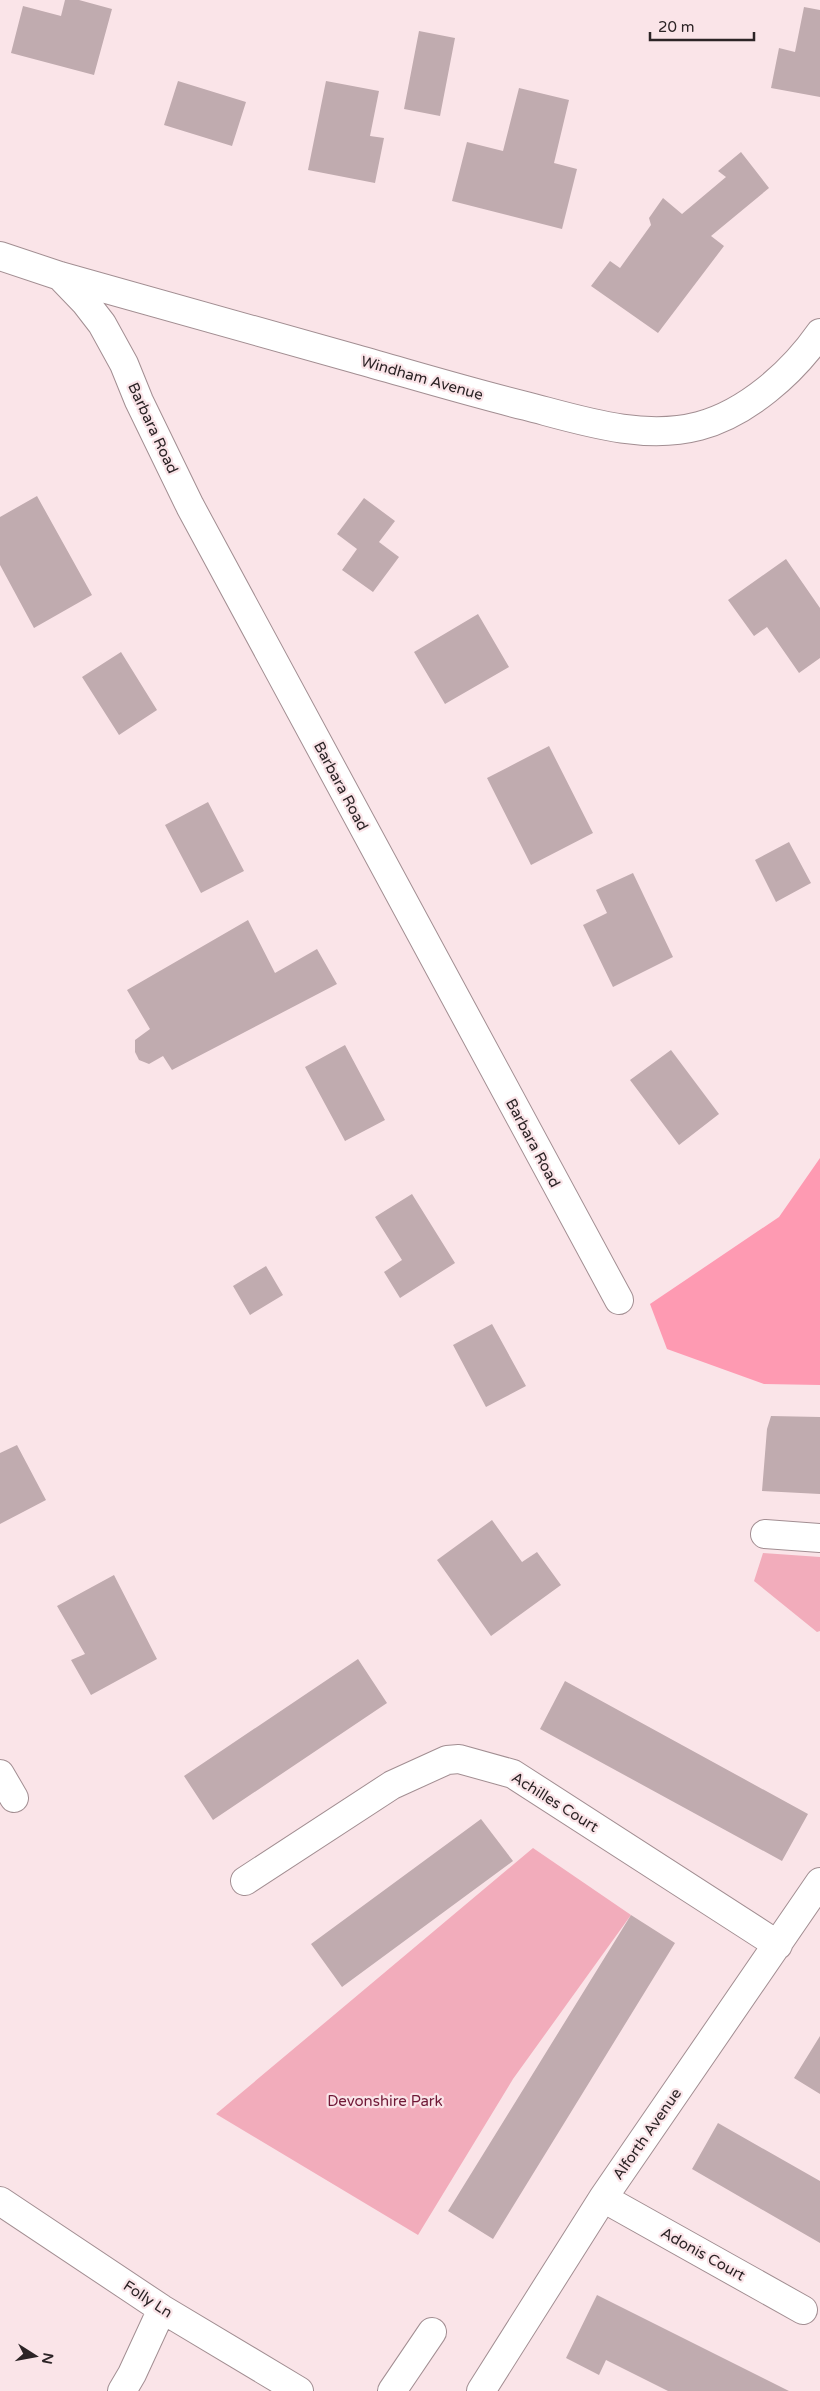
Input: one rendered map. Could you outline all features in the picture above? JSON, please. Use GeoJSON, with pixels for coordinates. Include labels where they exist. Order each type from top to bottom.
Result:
{"type":"FeatureCollection","features":[{"type":"Feature","properties":{"kind":"street","name":"Windham Avenue"},"geometry":{"type":"LineString","coordinates":[[0,256],[60,276],[467,391],[618,428],[676,430],[698,426],[726,417],[773,384],[810,347],[820,333]]}},
{"type":"Feature","properties":{"kind":"street","name":"Barbara Road"},"geometry":{"type":"LineString","coordinates":[[60,276],[85,302],[102,324],[190,506],[619,1300]]}},
{"type":"Feature","properties":{"kind":"street"},"geometry":{"type":"LineString","coordinates":[[765,1534],[820,1538]]}},
{"type":"Feature","properties":{"kind":"street","name":"Achilles Court"},"geometry":{"type":"LineString","coordinates":[[245,1881],[392,1785],[447,1760],[458,1759],[513,1774],[778,1945]]}},
{"type":"Feature","properties":{"kind":"street"},"geometry":{"type":"LineString","coordinates":[[0,1774],[14,1798]]}},
{"type":"Feature","properties":{"kind":"street","name":"Alforth Avenue"},"geometry":{"type":"LineString","coordinates":[[481,2391],[603,2198],[820,1882]]}},
{"type":"Feature","properties":{"kind":"street","name":"Adonis Court"},"geometry":{"type":"LineString","coordinates":[[603,2198],[803,2310]]}},
{"type":"Feature","properties":{"kind":"street","name":"Folly Ln"},"geometry":{"type":"LineString","coordinates":[[0,2201],[162,2309],[299,2391]]}},
{"type":"Feature","properties":{"kind":"street"},"geometry":{"type":"LineString","coordinates":[[122,2391],[132,2374],[162,2309]]}},
{"type":"Feature","properties":{"kind":"street"},"geometry":{"type":"LineString","coordinates":[[392,2391],[432,2332]]}},
{"type":"Feature","properties":{"kind":"green space"},"geometry":{"type":"Polygon","coordinates":[[[763,1553],[820,1557],[820,1631],[817,1632],[754,1581],[763,1553]]]}},
{"type":"Feature","properties":{"kind":"green space","name":"Devonshire Park"},"geometry":{"type":"Polygon","coordinates":[[[533,1848],[631,1915],[513,2079],[418,2235],[216,2114],[533,1848]]]}},
{"type":"Feature","properties":{"kind":"shaded area"},"geometry":{"type":"Polygon","coordinates":[[[820,1158],[820,1385],[764,1384],[667,1349],[650,1304],[779,1217],[820,1158]]]}},
{"type":"Feature","properties":{"kind":"building"},"geometry":{"type":"Polygon","coordinates":[[[65,0],[79,0],[112,9],[94,75],[11,53],[23,6],[61,16],[65,0]]]}},
{"type":"Feature","properties":{"kind":"building"},"geometry":{"type":"Polygon","coordinates":[[[804,7],[820,10],[820,97],[771,88],[779,48],[795,52],[804,7]]]}},
{"type":"Feature","properties":{"kind":"building"},"geometry":{"type":"Polygon","coordinates":[[[419,31],[455,38],[440,116],[404,109],[419,31]]]}},
{"type":"Feature","properties":{"kind":"building"},"geometry":{"type":"Polygon","coordinates":[[[178,81],[246,102],[232,146],[164,125],[178,81]]]}},
{"type":"Feature","properties":{"kind":"building"},"geometry":{"type":"Polygon","coordinates":[[[326,81],[379,91],[370,136],[384,138],[375,183],[308,170],[326,81]]]}},
{"type":"Feature","properties":{"kind":"building"},"geometry":{"type":"Polygon","coordinates":[[[519,88],[569,100],[554,163],[577,169],[562,229],[452,201],[467,142],[503,151],[519,88]]]}},
{"type":"Feature","properties":{"kind":"building"},"geometry":{"type":"Polygon","coordinates":[[[741,152],[769,188],[711,236],[724,246],[658,333],[591,286],[610,261],[620,268],[651,225],[649,218],[663,198],[682,214],[726,177],[718,171],[741,152]]]}},
{"type":"Feature","properties":{"kind":"building"},"geometry":{"type":"Polygon","coordinates":[[[37,496],[92,595],[34,628],[0,565],[0,517],[37,496]]]}},
{"type":"Feature","properties":{"kind":"building"},"geometry":{"type":"Polygon","coordinates":[[[364,498],[395,521],[379,542],[399,557],[373,592],[342,570],[357,549],[337,534],[364,498]]]}},
{"type":"Feature","properties":{"kind":"building"},"geometry":{"type":"Polygon","coordinates":[[[786,559],[820,608],[820,658],[799,673],[767,627],[754,636],[728,600],[786,559]]]}},
{"type":"Feature","properties":{"kind":"building"},"geometry":{"type":"Polygon","coordinates":[[[478,614],[509,667],[445,704],[414,652],[478,614]]]}},
{"type":"Feature","properties":{"kind":"building"},"geometry":{"type":"Polygon","coordinates":[[[121,652],[157,710],[119,735],[82,677],[121,652]]]}},
{"type":"Feature","properties":{"kind":"building"},"geometry":{"type":"Polygon","coordinates":[[[549,746],[593,833],[531,865],[487,778],[549,746]]]}},
{"type":"Feature","properties":{"kind":"building"},"geometry":{"type":"Polygon","coordinates":[[[208,802],[244,871],[201,893],[165,825],[208,802]]]}},
{"type":"Feature","properties":{"kind":"building"},"geometry":{"type":"Polygon","coordinates":[[[789,842],[811,883],[776,902],[755,860],[789,842]]]}},
{"type":"Feature","properties":{"kind":"building"},"geometry":{"type":"Polygon","coordinates":[[[633,873],[673,957],[613,987],[583,925],[607,913],[596,890],[633,873]]]}},
{"type":"Feature","properties":{"kind":"building"},"geometry":{"type":"Polygon","coordinates":[[[248,920],[275,973],[317,949],[337,984],[172,1070],[163,1056],[149,1064],[139,1060],[135,1052],[135,1040],[150,1029],[127,990],[248,920]]]}},
{"type":"Feature","properties":{"kind":"building"},"geometry":{"type":"Polygon","coordinates":[[[345,1045],[385,1120],[345,1141],[305,1067],[345,1045]]]}},
{"type":"Feature","properties":{"kind":"building"},"geometry":{"type":"Polygon","coordinates":[[[671,1050],[719,1114],[679,1145],[630,1080],[671,1050]]]}},
{"type":"Feature","properties":{"kind":"building"},"geometry":{"type":"Polygon","coordinates":[[[412,1194],[455,1263],[400,1298],[384,1272],[402,1260],[375,1217],[412,1194]]]}},
{"type":"Feature","properties":{"kind":"building"},"geometry":{"type":"Polygon","coordinates":[[[266,1266],[283,1295],[250,1315],[233,1286],[266,1266]]]}},
{"type":"Feature","properties":{"kind":"building"},"geometry":{"type":"Polygon","coordinates":[[[492,1324],[526,1386],[486,1407],[453,1345],[492,1324]]]}},
{"type":"Feature","properties":{"kind":"building"},"geometry":{"type":"Polygon","coordinates":[[[771,1416],[820,1417],[820,1494],[762,1491],[767,1429],[771,1416]]]}},
{"type":"Feature","properties":{"kind":"building"},"geometry":{"type":"Polygon","coordinates":[[[17,1445],[46,1500],[0,1524],[0,1453],[17,1445]]]}},
{"type":"Feature","properties":{"kind":"building"},"geometry":{"type":"Polygon","coordinates":[[[492,1520],[522,1562],[537,1552],[561,1585],[491,1636],[437,1560],[492,1520]]]}},
{"type":"Feature","properties":{"kind":"building"},"geometry":{"type":"Polygon","coordinates":[[[114,1575],[157,1659],[91,1695],[71,1660],[85,1654],[57,1606],[114,1575]]]}},
{"type":"Feature","properties":{"kind":"building"},"geometry":{"type":"Polygon","coordinates":[[[358,1659],[387,1703],[213,1820],[184,1776],[358,1659]]]}},
{"type":"Feature","properties":{"kind":"building"},"geometry":{"type":"Polygon","coordinates":[[[565,1681],[808,1814],[782,1861],[540,1729],[565,1681]]]}},
{"type":"Feature","properties":{"kind":"building"},"geometry":{"type":"Polygon","coordinates":[[[481,1819],[513,1861],[342,1987],[311,1944],[481,1819]]]}},
{"type":"Feature","properties":{"kind":"building"},"geometry":{"type":"Polygon","coordinates":[[[631,1915],[675,1943],[493,2239],[448,2211],[631,1915]]]}},
{"type":"Feature","properties":{"kind":"building"},"geometry":{"type":"Polygon","coordinates":[[[820,2036],[820,2094],[794,2078],[820,2036]]]}},
{"type":"Feature","properties":{"kind":"building"},"geometry":{"type":"Polygon","coordinates":[[[718,2123],[820,2181],[820,2243],[692,2169],[718,2123]]]}},
{"type":"Feature","properties":{"kind":"building"},"geometry":{"type":"Polygon","coordinates":[[[597,2295],[789,2391],[668,2391],[606,2360],[599,2375],[566,2358],[597,2295]]]}}]}
